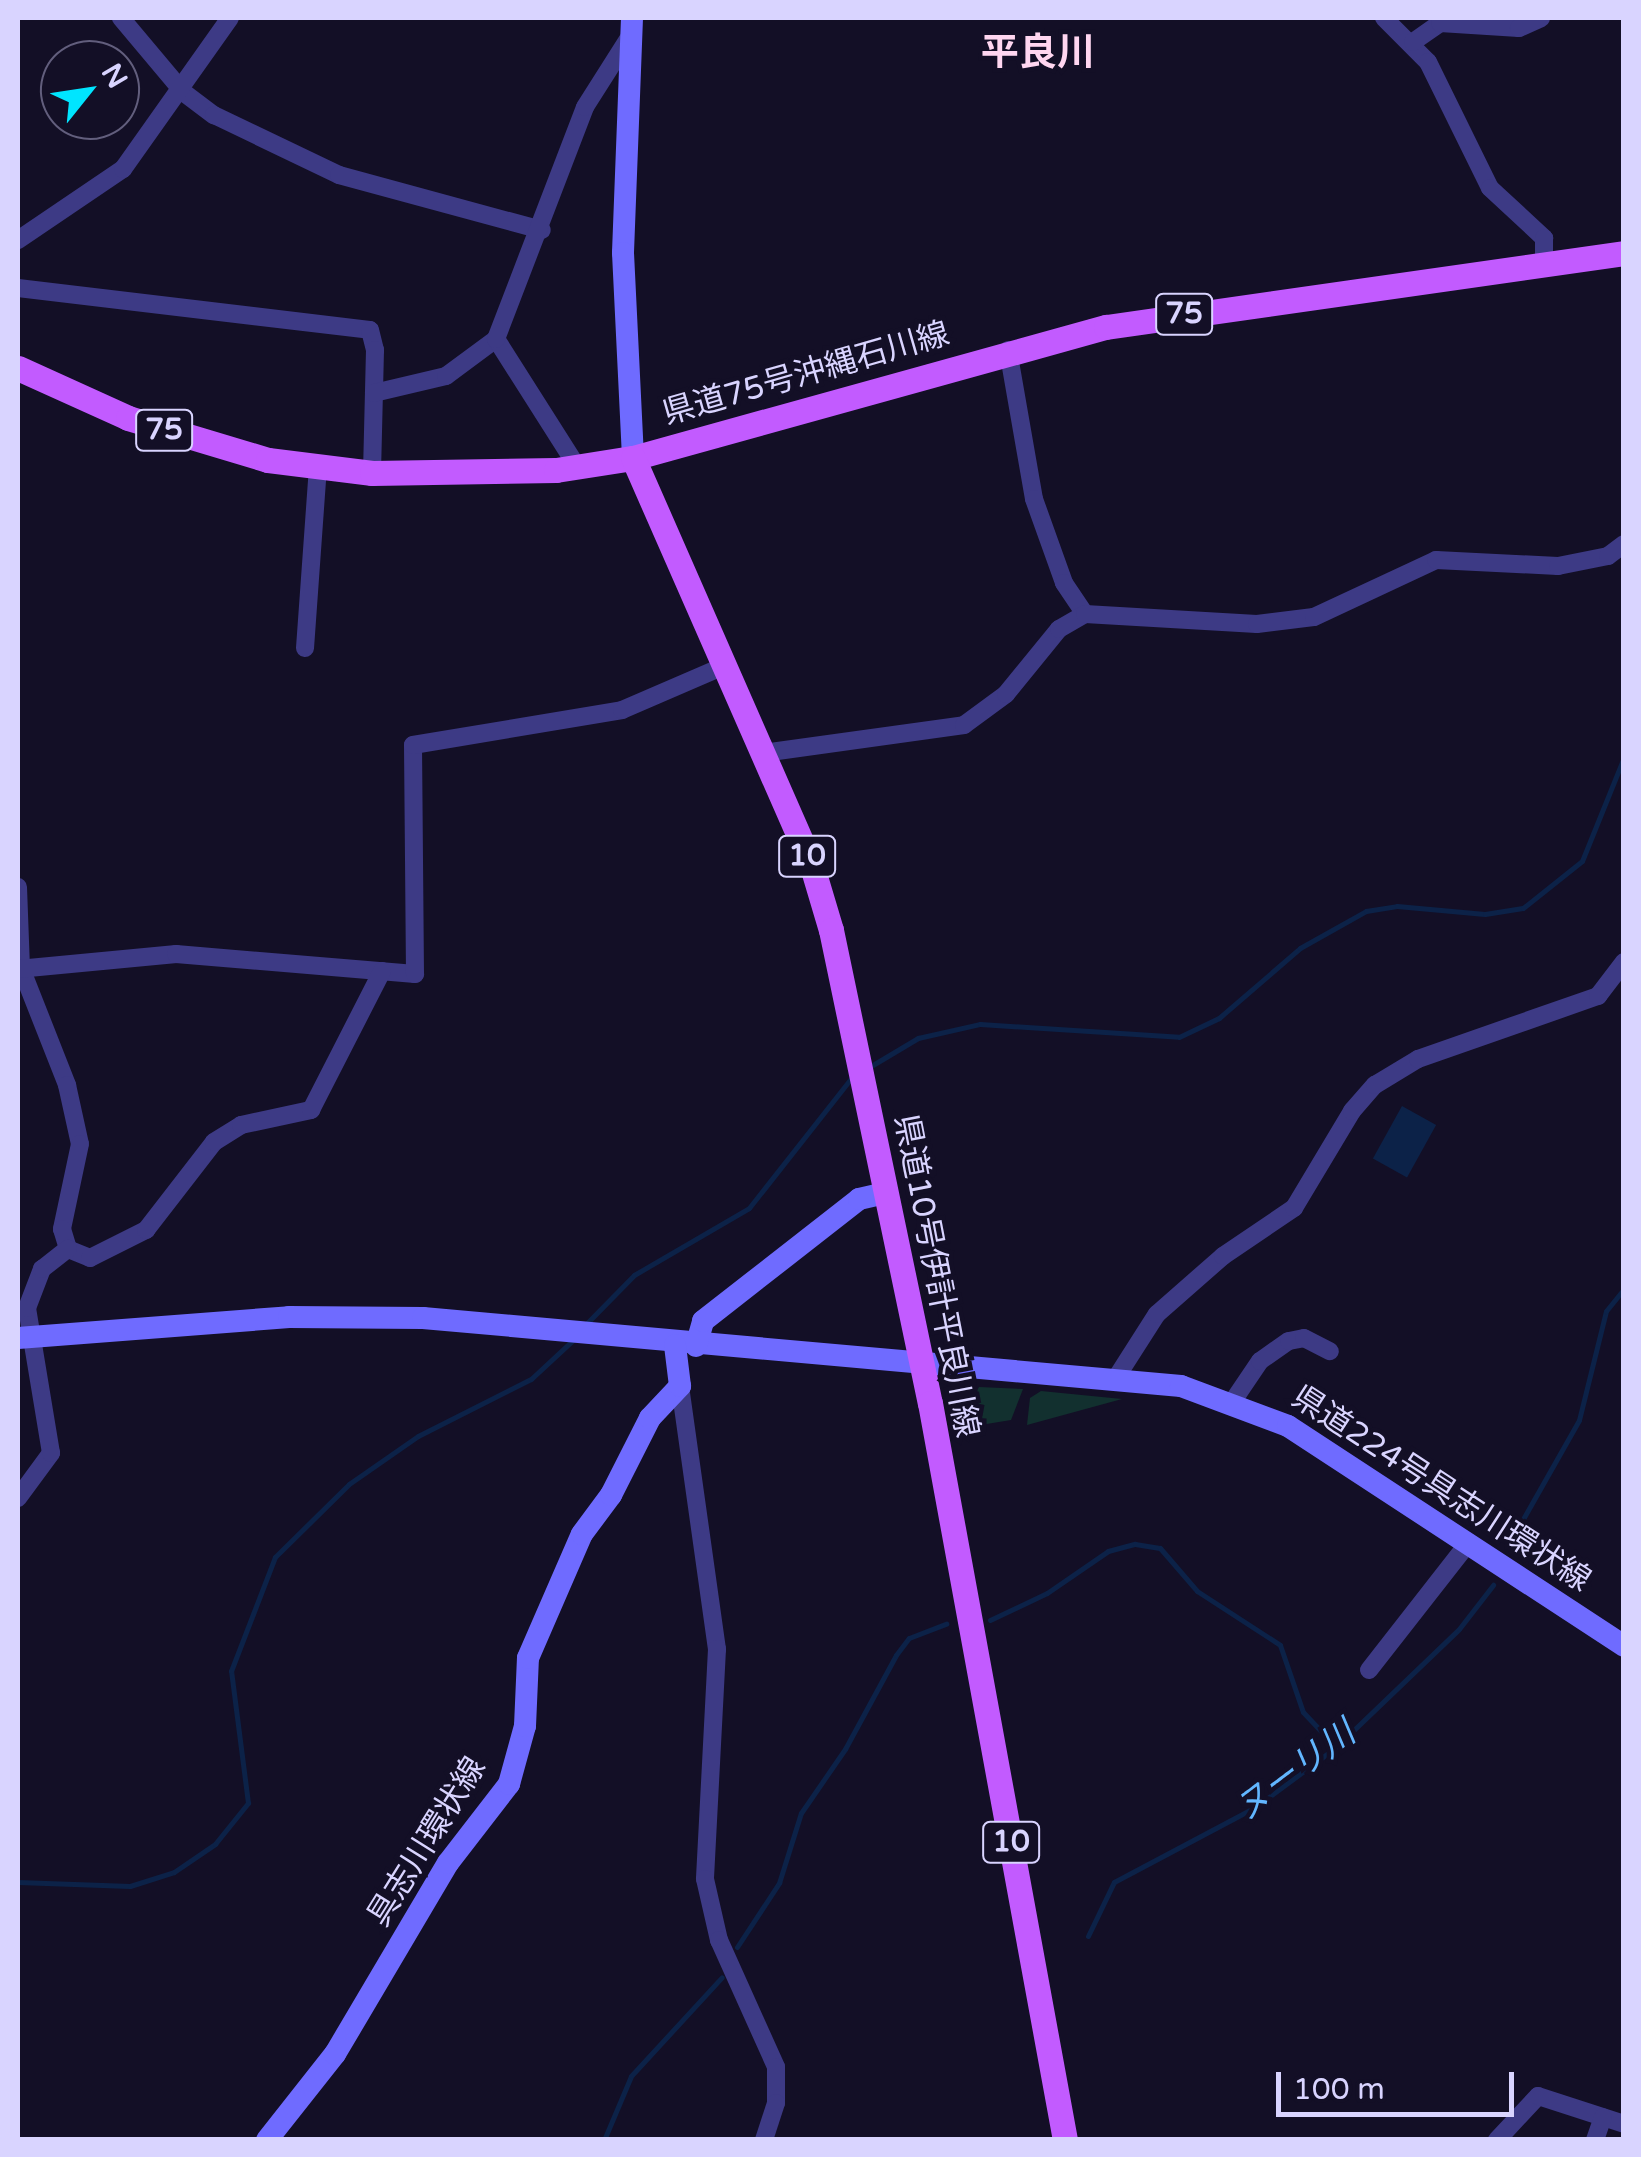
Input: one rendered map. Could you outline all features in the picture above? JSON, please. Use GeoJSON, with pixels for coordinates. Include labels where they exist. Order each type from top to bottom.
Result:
{"type":"FeatureCollection","features":[{"type":"Feature","properties":{"kind":"main road"},"geometry":{"type":"LineString","coordinates":[[632,25],[622,253],[633,458]]}},
{"type":"Feature","properties":{"kind":"main road","name":"県道75号沖縄石川線"},"geometry":{"type":"LineString","coordinates":[[18,368],[128,418],[220,449],[318,468],[372,473],[578,468],[633,458],[1008,350],[1276,298],[1624,254]]}},
{"type":"Feature","properties":{"kind":"main road","name":"県道10号伊計平良川線"},"geometry":{"type":"LineString","coordinates":[[633,458],[811,864],[831,930],[921,1363],[1065,2140]]}},
{"type":"Feature","properties":{"kind":"main road"},"geometry":{"type":"LineString","coordinates":[[680,1386],[685,1345],[703,1321],[859,1200],[886,1193]]}},
{"type":"Feature","properties":{"kind":"main road"},"geometry":{"type":"LineString","coordinates":[[23,1337],[351,1316],[488,1323],[685,1345],[921,1363]]}},
{"type":"Feature","properties":{"kind":"main road","name":"県道224号具志川環状線"},"geometry":{"type":"LineString","coordinates":[[921,1363],[1116,1378],[1233,1401],[1288,1426],[1624,1646]]}},
{"type":"Feature","properties":{"kind":"main road","name":"具志川環状線"},"geometry":{"type":"LineString","coordinates":[[267,2140],[335,2054],[448,1862],[509,1784],[525,1726],[528,1658],[555,1592],[650,1418],[680,1386]]}},
{"type":"Feature","properties":{"kind":"street"},"geometry":{"type":"LineString","coordinates":[[120,18],[183,92],[214,115],[338,175],[542,230]]}},
{"type":"Feature","properties":{"kind":"street"},"geometry":{"type":"LineString","coordinates":[[18,240],[122,169],[183,92],[230,18]]}},
{"type":"Feature","properties":{"kind":"street"},"geometry":{"type":"LineString","coordinates":[[1384,18],[1413,42],[1490,188],[1544,238],[1544,263]]}},
{"type":"Feature","properties":{"kind":"street"},"geometry":{"type":"LineString","coordinates":[[1413,42],[1440,23],[1519,28],[1541,18]]}},
{"type":"Feature","properties":{"kind":"street"},"geometry":{"type":"LineString","coordinates":[[374,394],[446,376],[496,339],[542,230],[585,106],[632,25]]}},
{"type":"Feature","properties":{"kind":"street"},"geometry":{"type":"LineString","coordinates":[[18,288],[370,330],[374,394],[372,473]]}},
{"type":"Feature","properties":{"kind":"street"},"geometry":{"type":"LineString","coordinates":[[496,339],[578,468]]}},
{"type":"Feature","properties":{"kind":"street"},"geometry":{"type":"LineString","coordinates":[[1008,350],[1034,499],[1064,583],[1085,614]]}},
{"type":"Feature","properties":{"kind":"street"},"geometry":{"type":"LineString","coordinates":[[305,648],[318,468]]}},
{"type":"Feature","properties":{"kind":"street"},"geometry":{"type":"LineString","coordinates":[[762,753],[964,725],[1006,694],[1059,628],[1085,614],[1257,624],[1314,618],[1436,560],[1558,566],[1608,556],[1624,544]]}},
{"type":"Feature","properties":{"kind":"street"},"geometry":{"type":"LineString","coordinates":[[19,969],[176,954],[414,974],[413,745],[622,710],[724,666]]}},
{"type":"Feature","properties":{"kind":"street"},"geometry":{"type":"LineString","coordinates":[[18,887],[19,969],[34,1016],[67,1085],[80,1144],[62,1229],[68,1249]]}},
{"type":"Feature","properties":{"kind":"street"},"geometry":{"type":"LineString","coordinates":[[1116,1378],[1157,1314],[1223,1256],[1294,1208],[1352,1110],[1376,1086],[1418,1060],[1598,996],[1624,962]]}},
{"type":"Feature","properties":{"kind":"street"},"geometry":{"type":"LineString","coordinates":[[68,1249],[90,1258],[146,1230],[214,1142],[240,1125],[311,1110],[382,971]]}},
{"type":"Feature","properties":{"kind":"street"},"geometry":{"type":"LineString","coordinates":[[18,1028],[34,1016]]}},
{"type":"Feature","properties":{"kind":"street"},"geometry":{"type":"LineString","coordinates":[[18,1498],[51,1453],[23,1337],[27,1308],[42,1269],[68,1249]]}},
{"type":"Feature","properties":{"kind":"street"},"geometry":{"type":"LineString","coordinates":[[1233,1401],[1260,1361],[1289,1341],[1304,1338],[1330,1351]]}},
{"type":"Feature","properties":{"kind":"street"},"geometry":{"type":"LineString","coordinates":[[680,1386],[717,1649],[705,1879],[719,1940],[776,2066],[775,2111],[764,2140]]}},
{"type":"Feature","properties":{"kind":"street"},"geometry":{"type":"LineString","coordinates":[[1368,1670],[1469,1542]]}},
{"type":"Feature","properties":{"kind":"street"},"geometry":{"type":"LineString","coordinates":[[1498,2140],[1538,2096],[1624,2124]]}},
{"type":"Feature","properties":{"kind":"street"},"geometry":{"type":"LineString","coordinates":[[1595,2140],[1603,2117]]}},
{"type":"Feature","properties":{"kind":"green space"},"geometry":{"type":"Polygon","coordinates":[[[979,1387],[1023,1389],[1011,1420],[956,1429],[979,1387]]]}},
{"type":"Feature","properties":{"kind":"green space"},"geometry":{"type":"Polygon","coordinates":[[[1041,1391],[1122,1399],[1027,1425],[1030,1398],[1041,1391]]]}},
{"type":"Feature","properties":{"kind":"water"},"geometry":{"type":"Polygon","coordinates":[[[1402,1106],[1436,1125],[1407,1177],[1373,1158],[1402,1106]]]}},
{"type":"Feature","properties":{"kind":"waterway"},"geometry":{"type":"LineString","coordinates":[[866,1069],[918,1038],[980,1024],[1179,1037],[1219,1018],[1300,948],[1366,911],[1397,906],[1485,914],[1523,908],[1582,861],[1624,757]]}},
{"type":"Feature","properties":{"kind":"waterway"},"geometry":{"type":"LineString","coordinates":[[587,1323],[634,1275],[749,1208],[852,1077]]}},
{"type":"Feature","properties":{"kind":"waterway","name":"ヌーリ川"},"geometry":{"type":"LineString","coordinates":[[1510,1542],[1579,1420],[1606,1311],[1624,1289]]}},
{"type":"Feature","properties":{"kind":"waterway"},"geometry":{"type":"LineString","coordinates":[[18,1882],[130,1886],[174,1872],[215,1844],[248,1803],[231,1671],[275,1557],[349,1484],[418,1436],[531,1379],[574,1339]]}},
{"type":"Feature","properties":{"kind":"waterway"},"geometry":{"type":"LineString","coordinates":[[990,1620],[1047,1593],[1108,1551],[1135,1544],[1160,1548],[1197,1591],[1280,1645],[1303,1712],[1336,1747]]}},
{"type":"Feature","properties":{"kind":"waterway","name":"ヌーリ川"},"geometry":{"type":"LineString","coordinates":[[1088,1936],[1114,1882],[1254,1808],[1336,1747],[1459,1629],[1493,1585]]}},
{"type":"Feature","properties":{"kind":"waterway"},"geometry":{"type":"LineString","coordinates":[[737,1947],[779,1883],[801,1813],[845,1749],[896,1655],[909,1638],[946,1624]]}},
{"type":"Feature","properties":{"kind":"waterway"},"geometry":{"type":"LineString","coordinates":[[604,2140],[631,2076],[722,1977]]}},
{"type":"Feature","properties":{"kind":"district","name":"平良川"},"geometry":{"type":"Point","coordinates":[1038,54]}}]}
